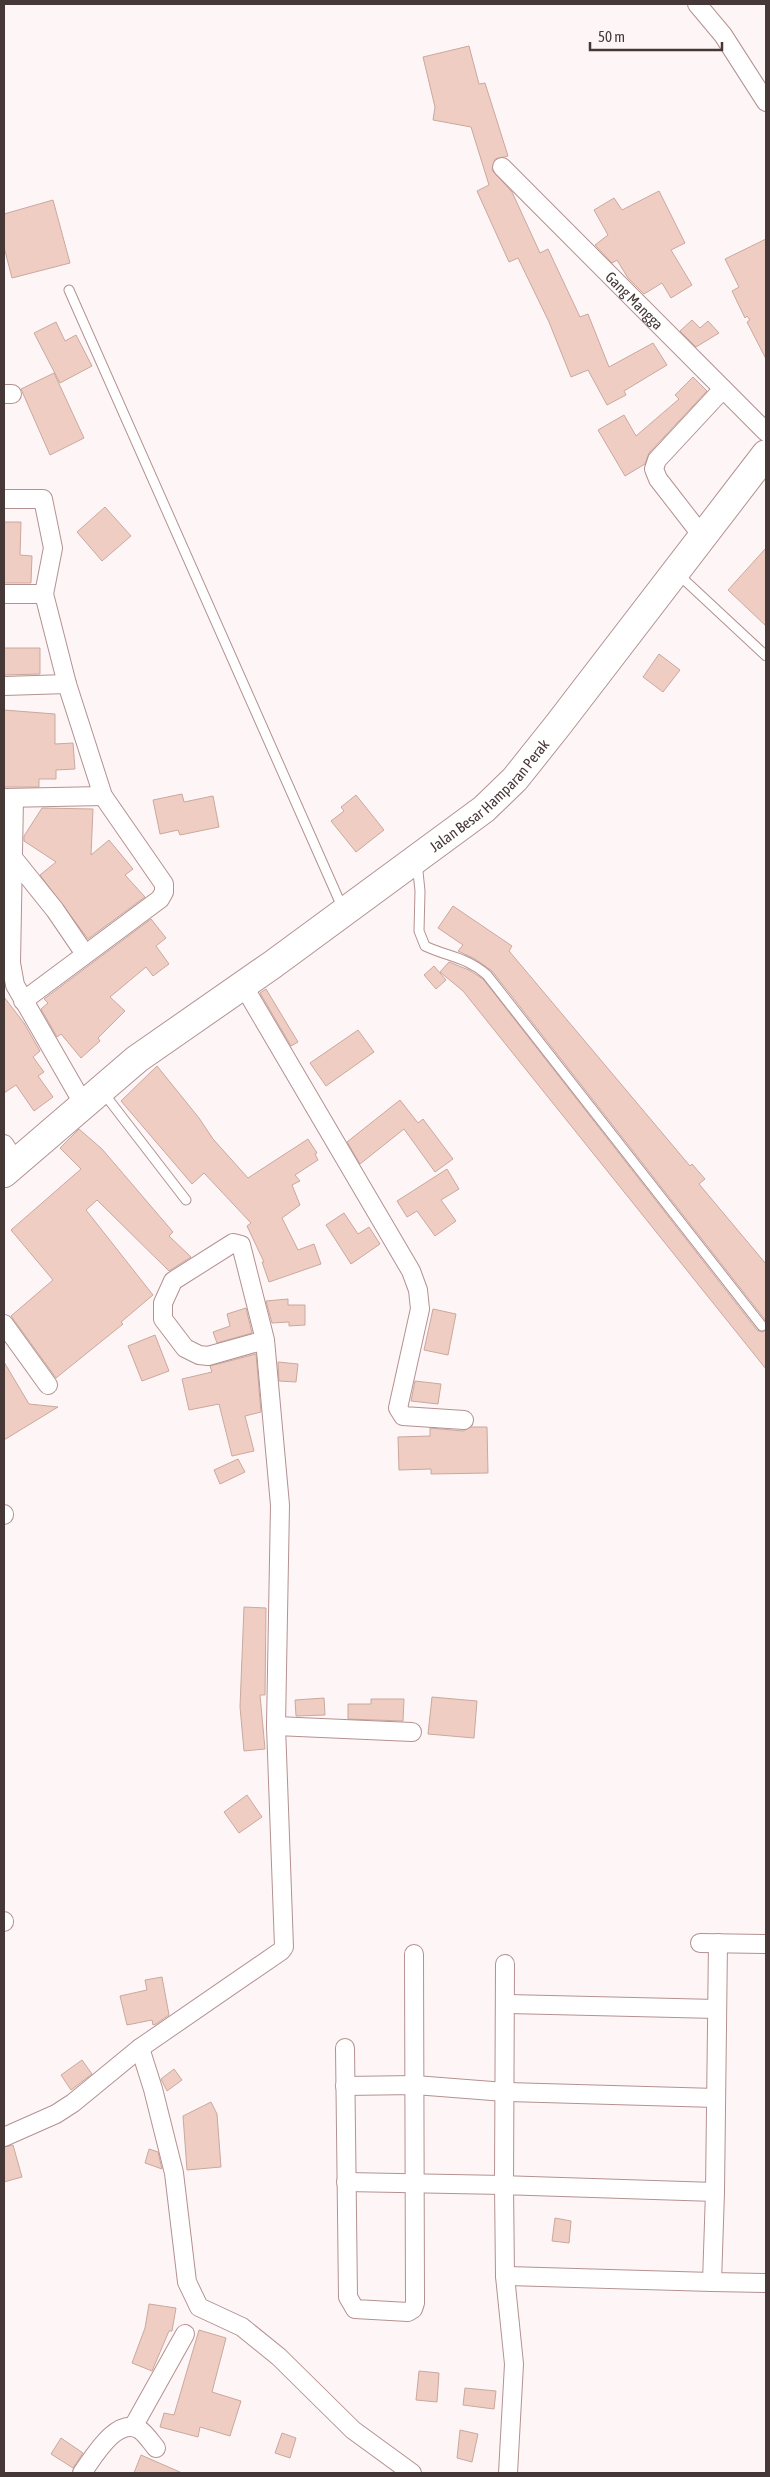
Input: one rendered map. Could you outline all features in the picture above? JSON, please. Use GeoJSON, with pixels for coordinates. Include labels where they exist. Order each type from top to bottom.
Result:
{"type":"FeatureCollection","features":[{"type":"Feature","properties":{"kind":"main road","name":"Jalan Besar Hamparan Perak"},"geometry":{"type":"LineString","coordinates":[[8,1160],[93,1098],[137,1059],[173,1032],[243,985],[417,860],[484,809],[514,779],[766,454]]}},
{"type":"Feature","properties":{"kind":"street"},"geometry":{"type":"LineString","coordinates":[[697,4],[723,35],[766,102]]}},
{"type":"Feature","properties":{"kind":"street","name":"Gang Mangga"},"geometry":{"type":"LineString","coordinates":[[502,167],[766,432]]}},
{"type":"Feature","properties":{"kind":"street"},"geometry":{"type":"LineString","coordinates":[[703,537],[658,479],[654,469],[656,460],[723,389]]}},
{"type":"Feature","properties":{"kind":"street"},"geometry":{"type":"LineString","coordinates":[[4,499],[43,499],[53,548],[44,594],[67,684],[103,796],[164,884],[164,892],[160,899],[23,1000]]}},
{"type":"Feature","properties":{"kind":"street"},"geometry":{"type":"LineString","coordinates":[[4,594],[44,594]]}},
{"type":"Feature","properties":{"kind":"street"},"geometry":{"type":"LineString","coordinates":[[4,686],[67,684]]}},
{"type":"Feature","properties":{"kind":"street"},"geometry":{"type":"LineString","coordinates":[[93,1098],[23,1000],[15,985],[11,963],[14,859],[9,798],[103,796]]}},
{"type":"Feature","properties":{"kind":"street"},"geometry":{"type":"LineString","coordinates":[[14,859],[55,910],[85,954]]}},
{"type":"Feature","properties":{"kind":"street"},"geometry":{"type":"LineString","coordinates":[[243,985],[411,1270],[418,1290],[420,1309],[398,1408],[403,1416],[464,1420]]}},
{"type":"Feature","properties":{"kind":"street"},"geometry":{"type":"LineString","coordinates":[[4,2137],[56,2114],[73,2103],[140,2048],[284,1947],[276,1726],[280,1505],[265,1340],[241,1244],[233,1243],[173,1281],[163,1303],[163,1319],[184,1348],[208,1356],[265,1340]]}},
{"type":"Feature","properties":{"kind":"street"},"geometry":{"type":"LineString","coordinates":[[4,1324],[42,1385],[4,1345]]}},
{"type":"Feature","properties":{"kind":"street"},"geometry":{"type":"LineString","coordinates":[[276,1726],[412,1732]]}},
{"type":"Feature","properties":{"kind":"street"},"geometry":{"type":"LineString","coordinates":[[712,2282],[717,2009],[709,1943],[766,1944]]}},
{"type":"Feature","properties":{"kind":"street"},"geometry":{"type":"LineString","coordinates":[[345,2048],[348,2297],[355,2309],[408,2312],[415,2303],[414,1954]]}},
{"type":"Feature","properties":{"kind":"street"},"geometry":{"type":"LineString","coordinates":[[505,1964],[505,2276],[514,2364],[508,2473]]}},
{"type":"Feature","properties":{"kind":"street"},"geometry":{"type":"LineString","coordinates":[[505,2004],[717,2009]]}},
{"type":"Feature","properties":{"kind":"street"},"geometry":{"type":"LineString","coordinates":[[140,2048],[153,2089],[174,2173],[187,2282],[199,2307],[242,2327],[280,2357],[353,2430],[412,2473]]}},
{"type":"Feature","properties":{"kind":"street"},"geometry":{"type":"LineString","coordinates":[[345,2086],[415,2085],[505,2092],[716,2098]]}},
{"type":"Feature","properties":{"kind":"street"},"geometry":{"type":"LineString","coordinates":[[346,2182],[715,2192]]}},
{"type":"Feature","properties":{"kind":"street"},"geometry":{"type":"LineString","coordinates":[[505,2276],[766,2283]]}},
{"type":"Feature","properties":{"kind":"street"},"geometry":{"type":"LineString","coordinates":[[133,2427],[185,2334]]}},
{"type":"Feature","properties":{"kind":"street"},"geometry":{"type":"LineString","coordinates":[[82,2473],[110,2435],[123,2428],[133,2427],[141,2430],[156,2448]]}},
{"type":"Feature","properties":{"kind":"lane"},"geometry":{"type":"LineString","coordinates":[[69,290],[344,912]]}},
{"type":"Feature","properties":{"kind":"lane"},"geometry":{"type":"LineString","coordinates":[[676,572],[766,656]]}},
{"type":"Feature","properties":{"kind":"lane"},"geometry":{"type":"LineString","coordinates":[[417,860],[420,891],[419,931],[425,946],[443,954],[459,957],[476,965],[487,975],[762,1326]]}},
{"type":"Feature","properties":{"kind":"lane"},"geometry":{"type":"LineString","coordinates":[[93,1098],[186,1200]]}},
{"type":"Feature","properties":{"kind":"building"},"geometry":{"type":"Polygon","coordinates":[[[469,46],[479,84],[485,83],[508,156],[495,159],[492,170],[512,192],[540,253],[548,249],[580,317],[588,314],[609,367],[653,343],[667,365],[624,391],[626,395],[607,405],[588,370],[571,377],[549,322],[518,258],[509,262],[477,191],[489,185],[471,127],[433,120],[435,107],[423,57],[469,46]]]}},
{"type":"Feature","properties":{"kind":"building"},"geometry":{"type":"Polygon","coordinates":[[[659,191],[685,243],[671,250],[692,285],[671,298],[662,283],[644,294],[628,278],[617,260],[612,263],[595,245],[608,235],[594,210],[614,198],[622,210],[659,191]]]}},
{"type":"Feature","properties":{"kind":"building"},"geometry":{"type":"Polygon","coordinates":[[[53,200],[70,263],[12,278],[4,247],[4,214],[53,200]]]}},
{"type":"Feature","properties":{"kind":"building"},"geometry":{"type":"Polygon","coordinates":[[[766,239],[766,359],[747,322],[750,320],[747,316],[745,318],[732,291],[739,287],[725,259],[766,239]]]}},
{"type":"Feature","properties":{"kind":"building"},"geometry":{"type":"Polygon","coordinates":[[[692,320],[700,328],[708,321],[719,333],[696,347],[680,331],[692,320]]]}},
{"type":"Feature","properties":{"kind":"building"},"geometry":{"type":"Polygon","coordinates":[[[56,322],[65,341],[76,335],[92,366],[60,383],[34,333],[56,322]]]}},
{"type":"Feature","properties":{"kind":"building"},"geometry":{"type":"Polygon","coordinates":[[[54,373],[84,438],[50,455],[21,389],[54,373]]]}},
{"type":"Feature","properties":{"kind":"building"},"geometry":{"type":"Polygon","coordinates":[[[693,377],[707,391],[649,453],[645,464],[625,476],[598,430],[624,415],[636,436],[679,399],[675,395],[693,377]]]}},
{"type":"Feature","properties":{"kind":"building"},"geometry":{"type":"Polygon","coordinates":[[[105,507],[131,536],[102,561],[77,532],[105,507]]]}},
{"type":"Feature","properties":{"kind":"building"},"geometry":{"type":"Polygon","coordinates":[[[4,522],[21,522],[20,555],[32,556],[31,583],[4,583],[4,522]]]}},
{"type":"Feature","properties":{"kind":"building"},"geometry":{"type":"Polygon","coordinates":[[[766,548],[766,626],[728,590],[766,548]]]}},
{"type":"Feature","properties":{"kind":"building"},"geometry":{"type":"Polygon","coordinates":[[[4,648],[40,648],[40,674],[4,675],[4,648]]]}},
{"type":"Feature","properties":{"kind":"building"},"geometry":{"type":"Polygon","coordinates":[[[659,654],[680,670],[663,692],[643,677],[659,654]]]}},
{"type":"Feature","properties":{"kind":"building"},"geometry":{"type":"Polygon","coordinates":[[[4,710],[55,714],[55,744],[73,743],[75,769],[56,770],[56,779],[39,779],[39,787],[4,787],[4,710]]]}},
{"type":"Feature","properties":{"kind":"building"},"geometry":{"type":"Polygon","coordinates":[[[182,794],[184,802],[213,796],[219,827],[180,835],[178,830],[160,834],[153,800],[182,794]]]}},
{"type":"Feature","properties":{"kind":"building"},"geometry":{"type":"Polygon","coordinates":[[[356,795],[384,830],[356,852],[331,821],[344,811],[341,807],[356,795]]]}},
{"type":"Feature","properties":{"kind":"building"},"geometry":{"type":"Polygon","coordinates":[[[42,808],[93,809],[91,855],[109,840],[133,869],[125,875],[145,897],[88,939],[40,875],[56,862],[24,841],[24,836],[42,808]]]}},
{"type":"Feature","properties":{"kind":"building"},"geometry":{"type":"Polygon","coordinates":[[[453,906],[512,946],[509,951],[690,1166],[692,1164],[705,1179],[699,1184],[766,1264],[766,1321],[492,971],[475,959],[458,951],[463,945],[438,928],[453,906]]]}},
{"type":"Feature","properties":{"kind":"building"},"geometry":{"type":"Polygon","coordinates":[[[151,919],[166,938],[156,946],[169,964],[153,976],[146,967],[110,997],[125,1011],[98,1038],[100,1041],[81,1058],[61,1034],[57,1037],[41,1009],[48,1003],[44,999],[151,919]]]}},
{"type":"Feature","properties":{"kind":"building"},"geometry":{"type":"Polygon","coordinates":[[[449,962],[469,970],[483,979],[757,1330],[762,1332],[766,1330],[766,1369],[463,991],[440,972],[449,962]]]}},
{"type":"Feature","properties":{"kind":"building"},"geometry":{"type":"Polygon","coordinates":[[[434,966],[446,980],[436,989],[424,975],[434,966]]]}},
{"type":"Feature","properties":{"kind":"building"},"geometry":{"type":"Polygon","coordinates":[[[266,989],[298,1042],[291,1046],[260,993],[266,989]]]}},
{"type":"Feature","properties":{"kind":"building"},"geometry":{"type":"Polygon","coordinates":[[[4,997],[24,1023],[40,1051],[33,1057],[44,1072],[38,1076],[53,1097],[34,1111],[16,1085],[4,1093],[4,997]]]}},
{"type":"Feature","properties":{"kind":"building"},"geometry":{"type":"Polygon","coordinates":[[[358,1030],[374,1052],[326,1086],[310,1063],[358,1030]]]}},
{"type":"Feature","properties":{"kind":"building"},"geometry":{"type":"Polygon","coordinates":[[[157,1066],[199,1118],[213,1139],[248,1178],[308,1139],[317,1153],[315,1154],[318,1160],[295,1175],[300,1181],[292,1185],[300,1205],[282,1218],[298,1250],[314,1244],[321,1264],[269,1282],[262,1262],[264,1262],[247,1226],[251,1223],[204,1173],[192,1184],[121,1101],[157,1066]]]}},
{"type":"Feature","properties":{"kind":"building"},"geometry":{"type":"Polygon","coordinates":[[[400,1100],[418,1123],[423,1119],[453,1159],[435,1172],[404,1129],[360,1164],[347,1142],[400,1100]]]}},
{"type":"Feature","properties":{"kind":"building"},"geometry":{"type":"Polygon","coordinates":[[[79,1129],[102,1149],[173,1232],[169,1236],[191,1257],[169,1271],[97,1200],[86,1210],[153,1295],[121,1322],[123,1324],[56,1378],[11,1316],[53,1280],[11,1230],[81,1169],[60,1148],[79,1129]]]}},
{"type":"Feature","properties":{"kind":"building"},"geometry":{"type":"Polygon","coordinates":[[[447,1169],[459,1189],[441,1200],[456,1221],[435,1236],[417,1211],[407,1217],[397,1201],[447,1169]]]}},
{"type":"Feature","properties":{"kind":"building"},"geometry":{"type":"Polygon","coordinates":[[[344,1213],[358,1234],[369,1227],[380,1244],[351,1264],[326,1225],[344,1213]]]}},
{"type":"Feature","properties":{"kind":"building"},"geometry":{"type":"Polygon","coordinates":[[[288,1299],[288,1305],[305,1305],[305,1325],[289,1326],[289,1322],[272,1323],[266,1301],[288,1299]]]}},
{"type":"Feature","properties":{"kind":"building"},"geometry":{"type":"Polygon","coordinates":[[[246,1308],[252,1333],[217,1343],[213,1332],[230,1326],[227,1314],[246,1308]]]}},
{"type":"Feature","properties":{"kind":"building"},"geometry":{"type":"Polygon","coordinates":[[[433,1309],[456,1314],[448,1355],[424,1350],[433,1309]]]}},
{"type":"Feature","properties":{"kind":"building"},"geometry":{"type":"Polygon","coordinates":[[[155,1335],[169,1371],[142,1381],[128,1346],[155,1335]]]}},
{"type":"Feature","properties":{"kind":"building"},"geometry":{"type":"Polygon","coordinates":[[[256,1354],[261,1412],[245,1416],[254,1451],[232,1456],[219,1404],[189,1410],[182,1379],[212,1372],[210,1366],[256,1354]]]}},
{"type":"Feature","properties":{"kind":"building"},"geometry":{"type":"Polygon","coordinates":[[[4,1362],[29,1404],[58,1407],[4,1440],[4,1362]]]}},
{"type":"Feature","properties":{"kind":"building"},"geometry":{"type":"Polygon","coordinates":[[[278,1362],[298,1364],[296,1382],[279,1381],[278,1362]]]}},
{"type":"Feature","properties":{"kind":"building"},"geometry":{"type":"Polygon","coordinates":[[[415,1381],[441,1384],[438,1404],[411,1401],[415,1381]]]}},
{"type":"Feature","properties":{"kind":"building"},"geometry":{"type":"Polygon","coordinates":[[[471,1427],[487,1427],[488,1473],[431,1474],[431,1469],[399,1470],[398,1437],[430,1436],[430,1428],[463,1431],[471,1427]]]}},
{"type":"Feature","properties":{"kind":"building"},"geometry":{"type":"Polygon","coordinates":[[[238,1459],[245,1472],[220,1484],[214,1470],[238,1459]]]}},
{"type":"Feature","properties":{"kind":"building"},"geometry":{"type":"Polygon","coordinates":[[[244,1607],[266,1608],[265,1695],[260,1695],[265,1749],[244,1751],[240,1707],[244,1607]]]}},
{"type":"Feature","properties":{"kind":"building"},"geometry":{"type":"Polygon","coordinates":[[[432,1697],[477,1701],[474,1738],[428,1734],[432,1697]]]}},
{"type":"Feature","properties":{"kind":"building"},"geometry":{"type":"Polygon","coordinates":[[[324,1698],[325,1715],[296,1716],[295,1700],[324,1698]]]}},
{"type":"Feature","properties":{"kind":"building"},"geometry":{"type":"Polygon","coordinates":[[[371,1699],[404,1699],[403,1721],[348,1719],[348,1704],[371,1704],[371,1699]]]}},
{"type":"Feature","properties":{"kind":"building"},"geometry":{"type":"Polygon","coordinates":[[[247,1795],[262,1817],[239,1833],[224,1812],[247,1795]]]}},
{"type":"Feature","properties":{"kind":"building"},"geometry":{"type":"Polygon","coordinates":[[[162,1977],[169,2015],[153,2025],[152,2020],[127,2025],[120,1996],[147,1990],[145,1980],[162,1977]]]}},
{"type":"Feature","properties":{"kind":"building"},"geometry":{"type":"Polygon","coordinates":[[[82,2060],[92,2074],[71,2090],[61,2075],[82,2060]]]}},
{"type":"Feature","properties":{"kind":"building"},"geometry":{"type":"Polygon","coordinates":[[[174,2069],[182,2080],[167,2091],[161,2079],[174,2069]]]}},
{"type":"Feature","properties":{"kind":"building"},"geometry":{"type":"Polygon","coordinates":[[[211,2102],[217,2114],[221,2167],[187,2170],[183,2116],[211,2102]]]}},
{"type":"Feature","properties":{"kind":"building"},"geometry":{"type":"Polygon","coordinates":[[[13,2145],[22,2177],[4,2182],[4,2147],[13,2145]]]}},
{"type":"Feature","properties":{"kind":"building"},"geometry":{"type":"Polygon","coordinates":[[[149,2149],[158,2152],[162,2169],[145,2163],[149,2149]]]}},
{"type":"Feature","properties":{"kind":"building"},"geometry":{"type":"Polygon","coordinates":[[[555,2218],[571,2221],[569,2243],[552,2241],[555,2218]]]}},
{"type":"Feature","properties":{"kind":"building"},"geometry":{"type":"Polygon","coordinates":[[[149,2304],[176,2308],[172,2331],[169,2331],[152,2371],[132,2363],[145,2328],[149,2304]]]}},
{"type":"Feature","properties":{"kind":"building"},"geometry":{"type":"Polygon","coordinates":[[[199,2330],[226,2338],[212,2392],[241,2401],[230,2436],[200,2427],[198,2437],[160,2427],[164,2413],[174,2415],[199,2330]]]}},
{"type":"Feature","properties":{"kind":"building"},"geometry":{"type":"Polygon","coordinates":[[[419,2371],[439,2373],[437,2402],[416,2400],[419,2371]]]}},
{"type":"Feature","properties":{"kind":"building"},"geometry":{"type":"Polygon","coordinates":[[[465,2388],[496,2391],[494,2409],[463,2405],[465,2388]]]}},
{"type":"Feature","properties":{"kind":"building"},"geometry":{"type":"Polygon","coordinates":[[[460,2430],[478,2434],[472,2462],[457,2458],[460,2430]]]}},
{"type":"Feature","properties":{"kind":"building"},"geometry":{"type":"Polygon","coordinates":[[[282,2433],[296,2438],[290,2458],[275,2453],[282,2433]]]}},
{"type":"Feature","properties":{"kind":"building"},"geometry":{"type":"Polygon","coordinates":[[[61,2438],[83,2453],[73,2468],[51,2454],[61,2438]]]}},
{"type":"Feature","properties":{"kind":"building"},"geometry":{"type":"Polygon","coordinates":[[[141,2455],[182,2473],[134,2473],[141,2455]]]}}]}
